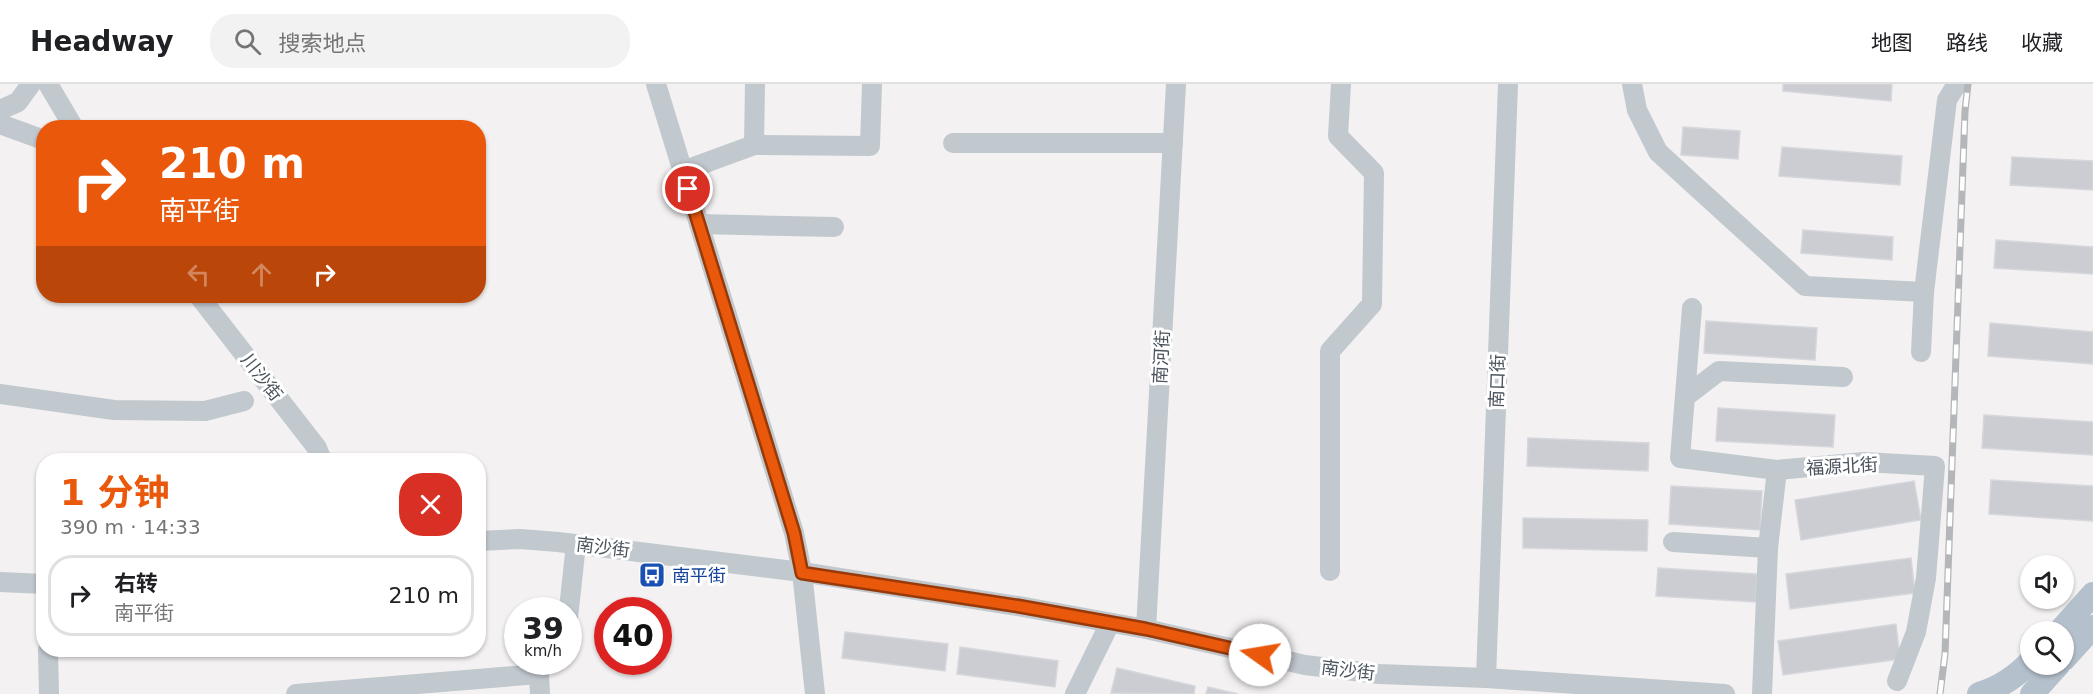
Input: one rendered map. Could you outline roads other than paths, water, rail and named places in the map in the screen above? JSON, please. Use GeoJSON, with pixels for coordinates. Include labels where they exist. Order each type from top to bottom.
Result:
{"type":"FeatureCollection","features":[{"type":"Feature","properties":{"kind":"main road"},"geometry":{"type":"LineString","coordinates":[[2068,621],[2093,594]]}},
{"type":"Feature","properties":{"kind":"main road"},"geometry":{"type":"LineString","coordinates":[[2074,648],[2093,627]]}},
{"type":"Feature","properties":{"kind":"main road"},"geometry":{"type":"LineString","coordinates":[[1979,694],[1996,688],[2020,673]]}},
{"type":"Feature","properties":{"kind":"main road"},"geometry":{"type":"LineString","coordinates":[[2032,694],[2049,675]]}},
{"type":"Feature","properties":{"kind":"street"},"geometry":{"type":"LineString","coordinates":[[0,111],[18,102],[30,84]]}},
{"type":"Feature","properties":{"kind":"street"},"geometry":{"type":"LineString","coordinates":[[48,84],[69,120]]}},
{"type":"Feature","properties":{"kind":"street"},"geometry":{"type":"LineString","coordinates":[[656,84],[794,533],[802,573],[815,694]]}},
{"type":"Feature","properties":{"kind":"street"},"geometry":{"type":"LineString","coordinates":[[754,84],[754,145]]}},
{"type":"Feature","properties":{"kind":"street"},"geometry":{"type":"LineString","coordinates":[[683,171],[754,145],[870,146],[872,84]]}},
{"type":"Feature","properties":{"kind":"street","name":"南河街"},"geometry":{"type":"LineString","coordinates":[[1146,629],[1176,84]]}},
{"type":"Feature","properties":{"kind":"street"},"geometry":{"type":"LineString","coordinates":[[1330,572],[1330,351],[1372,304],[1374,172],[1338,136],[1341,84]]}},
{"type":"Feature","properties":{"kind":"street","name":"南口街"},"geometry":{"type":"LineString","coordinates":[[1486,678],[1508,84]]}},
{"type":"Feature","properties":{"kind":"street"},"geometry":{"type":"LineString","coordinates":[[1632,84],[1636,110],[1658,152],[1805,286],[1924,292]]}},
{"type":"Feature","properties":{"kind":"street"},"geometry":{"type":"LineString","coordinates":[[1921,352],[1924,292],[1947,100],[1957,84]]}},
{"type":"Feature","properties":{"kind":"street"},"geometry":{"type":"LineString","coordinates":[[0,124],[36,137]]}},
{"type":"Feature","properties":{"kind":"street"},"geometry":{"type":"LineString","coordinates":[[953,143],[1173,143]]}},
{"type":"Feature","properties":{"kind":"street"},"geometry":{"type":"LineString","coordinates":[[699,224],[834,227]]}},
{"type":"Feature","properties":{"kind":"street","name":"川沙街"},"geometry":{"type":"LineString","coordinates":[[204,303],[319,453]]}},
{"type":"Feature","properties":{"kind":"street","name":"福源北街"},"geometry":{"type":"LineString","coordinates":[[1692,308],[1680,458],[1777,470],[1864,462],[1935,466],[1926,578],[1916,632],[1897,681]]}},
{"type":"Feature","properties":{"kind":"street"},"geometry":{"type":"LineString","coordinates":[[1685,397],[1719,371],[1843,377]]}},
{"type":"Feature","properties":{"kind":"street"},"geometry":{"type":"LineString","coordinates":[[0,394],[114,411],[205,411],[244,401]]}},
{"type":"Feature","properties":{"kind":"street"},"geometry":{"type":"LineString","coordinates":[[1762,694],[1768,548],[1777,470]]}},
{"type":"Feature","properties":{"kind":"street","name":"南沙街"},"geometry":{"type":"LineString","coordinates":[[486,541],[520,539],[576,544],[802,573],[1018,606],[1146,629],[1305,665],[1379,675],[1486,678],[1725,694]]}},
{"type":"Feature","properties":{"kind":"street"},"geometry":{"type":"LineString","coordinates":[[1673,542],[1768,548]]}},
{"type":"Feature","properties":{"kind":"street"},"geometry":{"type":"LineString","coordinates":[[570,597],[576,544]]}},
{"type":"Feature","properties":{"kind":"street"},"geometry":{"type":"LineString","coordinates":[[0,582],[36,584]]}},
{"type":"Feature","properties":{"kind":"street"},"geometry":{"type":"LineString","coordinates":[[1074,694],[1110,623]]}},
{"type":"Feature","properties":{"kind":"street"},"geometry":{"type":"LineString","coordinates":[[48,657],[49,694]]}},
{"type":"Feature","properties":{"kind":"street"},"geometry":{"type":"LineString","coordinates":[[296,694],[504,672]]}},
{"type":"Feature","properties":{"kind":"street"},"geometry":{"type":"LineString","coordinates":[[540,675],[540,694]]}},
{"type":"Feature","properties":{"kind":"railway"},"geometry":{"type":"LineString","coordinates":[[1940,694],[1945,654],[1965,111],[1968,84]]}},
{"type":"Feature","properties":{"kind":"place","name":"南平街"},"geometry":{"type":"Point","coordinates":[652,575]}}]}
